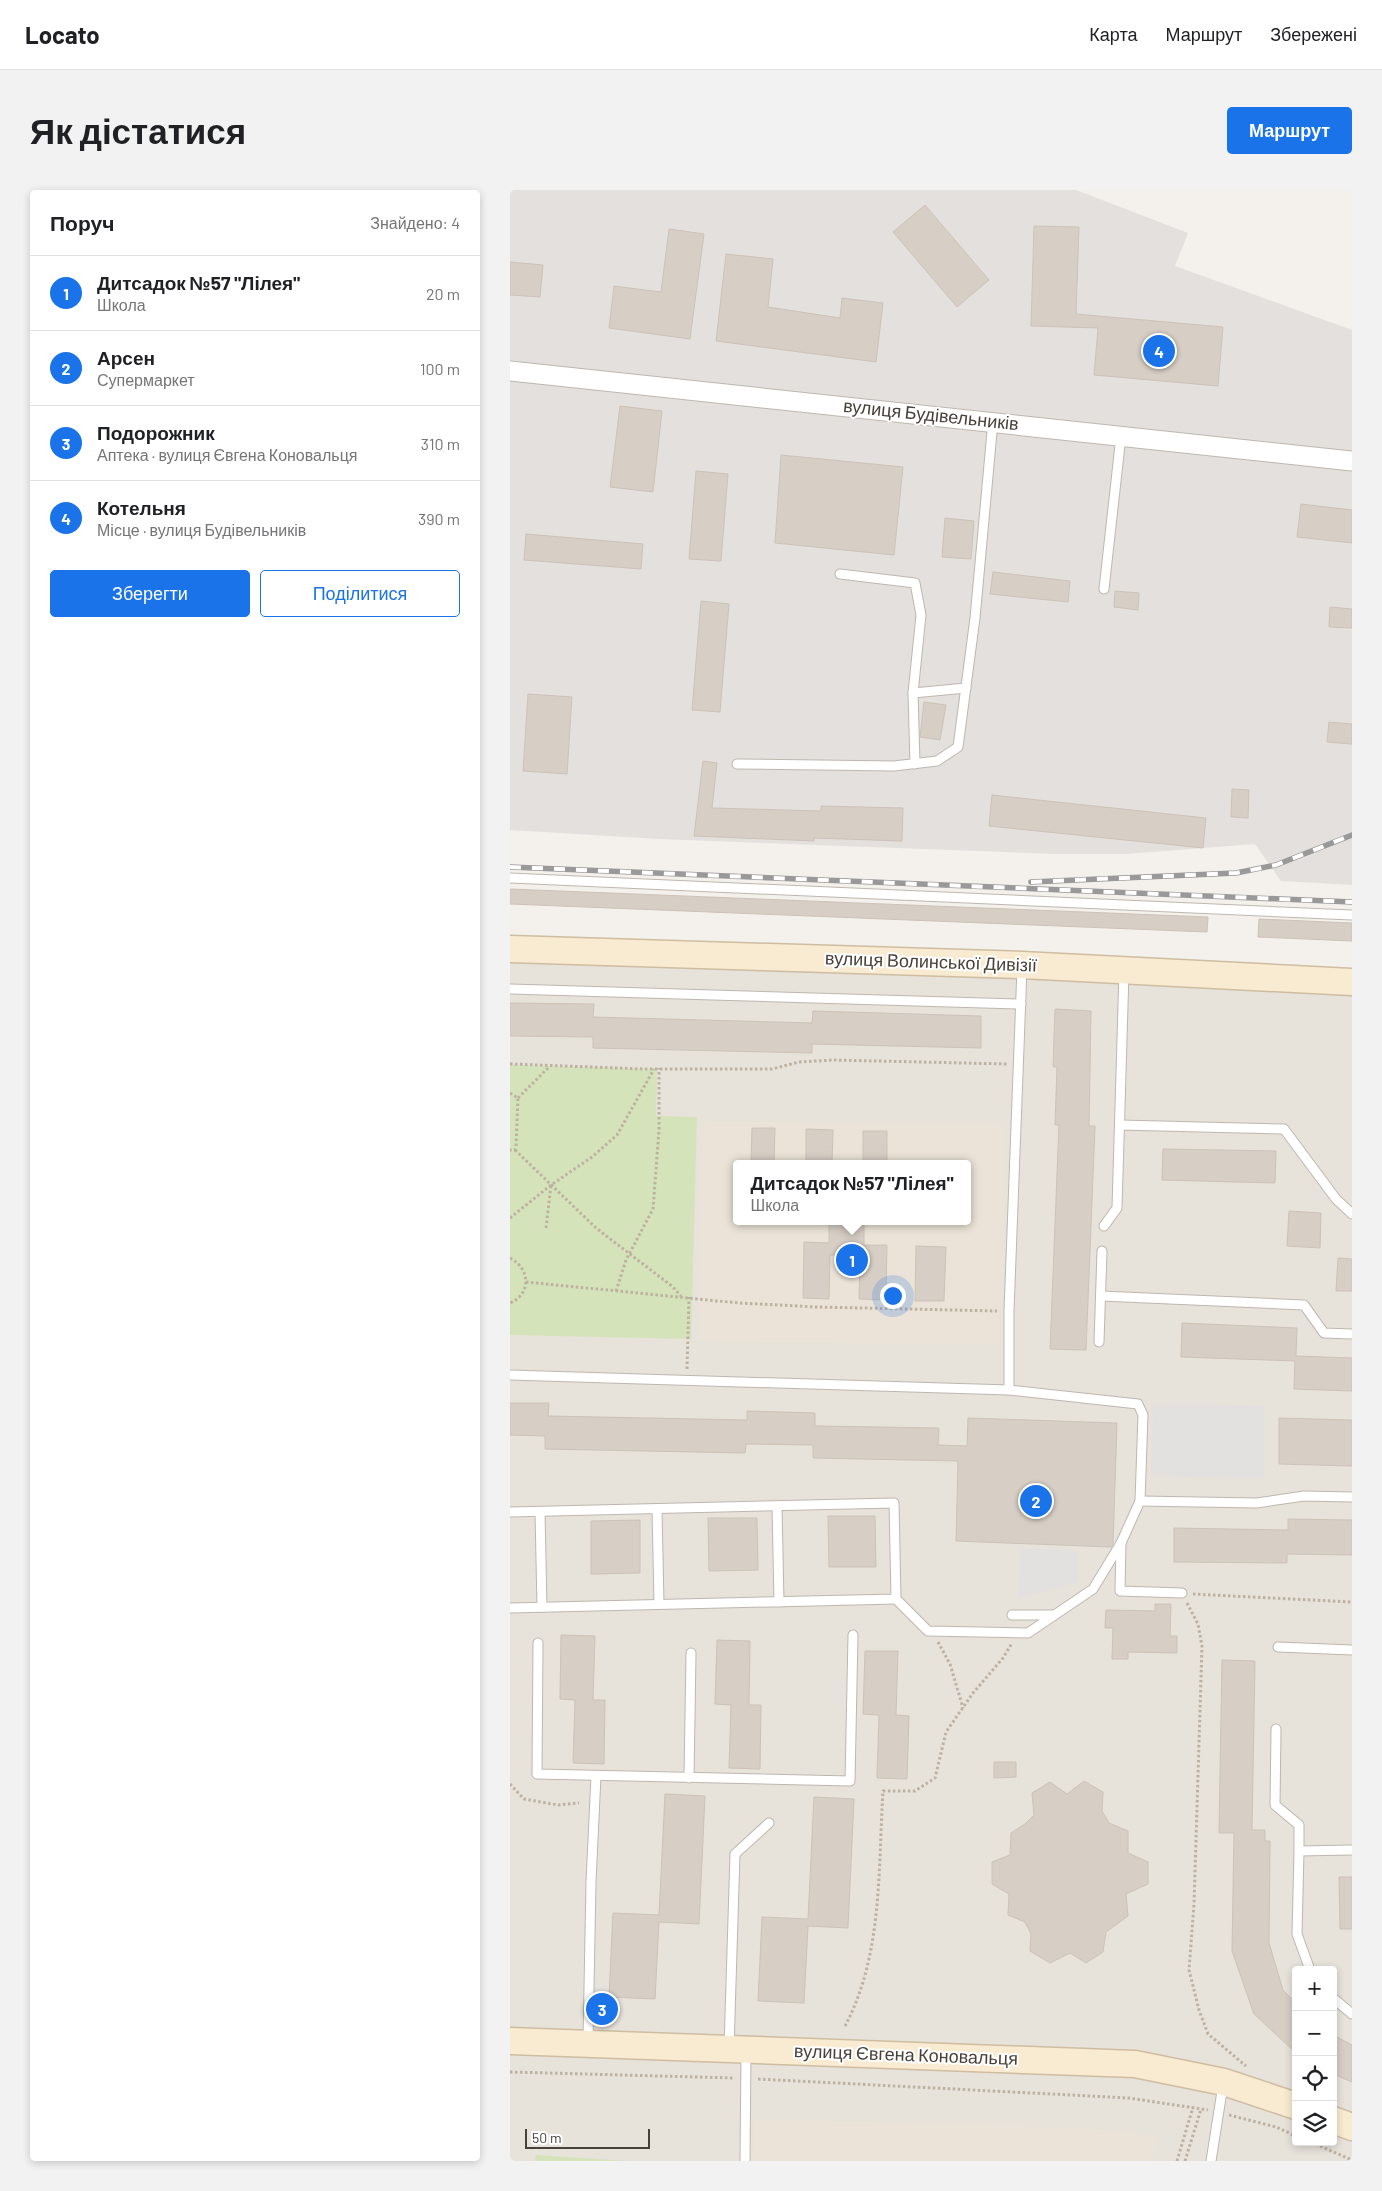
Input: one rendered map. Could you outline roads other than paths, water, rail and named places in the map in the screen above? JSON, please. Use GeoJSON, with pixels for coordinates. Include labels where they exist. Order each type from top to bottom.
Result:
{"type":"FeatureCollection","features":[{"type":"Feature","properties":{"kind":"street","name":"вулиця Будівельників"},"geometry":{"type":"LineString","coordinates":[[510,371],[993,421],[1352,461]]}},
{"type":"Feature","properties":{"kind":"street","name":"вулиця Волинської Дивізії"},"geometry":{"type":"LineString","coordinates":[[510,949],[1022,965],[1352,982]]}},
{"type":"Feature","properties":{"kind":"street","name":"вулиця Євгена Коновальця"},"geometry":{"type":"LineString","coordinates":[[510,2041],[936,2057],[1090,2060],[1144,2065],[1224,2082],[1292,2105]]}},
{"type":"Feature","properties":{"kind":"street"},"geometry":{"type":"LineString","coordinates":[[1337,2121],[1352,2127]]}},
{"type":"Feature","properties":{"kind":"lane"},"geometry":{"type":"LineString","coordinates":[[737,764],[894,766],[937,761],[958,746],[975,618],[993,421]]}},
{"type":"Feature","properties":{"kind":"lane"},"geometry":{"type":"LineString","coordinates":[[1104,589],[1121,435]]}},
{"type":"Feature","properties":{"kind":"lane"},"geometry":{"type":"LineString","coordinates":[[840,574],[915,583],[921,615],[913,693],[915,764]]}},
{"type":"Feature","properties":{"kind":"lane"},"geometry":{"type":"LineString","coordinates":[[913,693],[966,688]]}},
{"type":"Feature","properties":{"kind":"lane"},"geometry":{"type":"LineString","coordinates":[[510,878],[1352,915]]}},
{"type":"Feature","properties":{"kind":"lane"},"geometry":{"type":"LineString","coordinates":[[1009,1390],[1009,1311],[1022,965]]}},
{"type":"Feature","properties":{"kind":"lane"},"geometry":{"type":"LineString","coordinates":[[1104,1226],[1117,1208],[1124,970]]}},
{"type":"Feature","properties":{"kind":"lane"},"geometry":{"type":"LineString","coordinates":[[510,989],[1021,1004]]}},
{"type":"Feature","properties":{"kind":"lane"},"geometry":{"type":"LineString","coordinates":[[1120,1125],[1284,1129],[1336,1199],[1352,1214]]}},
{"type":"Feature","properties":{"kind":"lane"},"geometry":{"type":"LineString","coordinates":[[1099,1342],[1102,1251]]}},
{"type":"Feature","properties":{"kind":"lane"},"geometry":{"type":"LineString","coordinates":[[1101,1296],[1304,1304],[1324,1333],[1352,1334]]}},
{"type":"Feature","properties":{"kind":"lane"},"geometry":{"type":"LineString","coordinates":[[510,1375],[1009,1390],[1138,1404],[1143,1414],[1140,1501],[1121,1542],[1093,1588],[1028,1633],[928,1632],[896,1599],[894,1504],[510,1512]]}},
{"type":"Feature","properties":{"kind":"lane"},"geometry":{"type":"LineString","coordinates":[[1140,1501],[1257,1503],[1304,1496],[1352,1497]]}},
{"type":"Feature","properties":{"kind":"lane"},"geometry":{"type":"LineString","coordinates":[[777,1506],[779,1602]]}},
{"type":"Feature","properties":{"kind":"lane"},"geometry":{"type":"LineString","coordinates":[[657,1509],[659,1604]]}},
{"type":"Feature","properties":{"kind":"lane"},"geometry":{"type":"LineString","coordinates":[[540,1512],[542,1607]]}},
{"type":"Feature","properties":{"kind":"lane"},"geometry":{"type":"LineString","coordinates":[[1121,1542],[1120,1591],[1182,1593]]}},
{"type":"Feature","properties":{"kind":"lane"},"geometry":{"type":"LineString","coordinates":[[510,1608],[896,1599]]}},
{"type":"Feature","properties":{"kind":"lane"},"geometry":{"type":"LineString","coordinates":[[1012,1615],[1054,1615]]}},
{"type":"Feature","properties":{"kind":"lane"},"geometry":{"type":"LineString","coordinates":[[538,1643],[537,1774],[850,1781],[853,1635]]}},
{"type":"Feature","properties":{"kind":"lane"},"geometry":{"type":"LineString","coordinates":[[1278,1647],[1352,1650]]}},
{"type":"Feature","properties":{"kind":"lane"},"geometry":{"type":"LineString","coordinates":[[689,1778],[692,1653]]}},
{"type":"Feature","properties":{"kind":"lane"},"geometry":{"type":"LineString","coordinates":[[1276,1729],[1275,1805],[1299,1825],[1297,1934],[1309,1966]]}},
{"type":"Feature","properties":{"kind":"lane"},"geometry":{"type":"LineString","coordinates":[[588,2044],[591,1882],[596,1776]]}},
{"type":"Feature","properties":{"kind":"lane"},"geometry":{"type":"LineString","coordinates":[[745,2161],[746,2078],[738,2049],[735,1854],[770,1823]]}},
{"type":"Feature","properties":{"kind":"lane"},"geometry":{"type":"LineString","coordinates":[[1299,1852],[1352,1850]]}},
{"type":"Feature","properties":{"kind":"lane"},"geometry":{"type":"LineString","coordinates":[[1337,2001],[1352,2014]]}},
{"type":"Feature","properties":{"kind":"lane"},"geometry":{"type":"LineString","coordinates":[[1211,2161],[1224,2082]]}},
{"type":"Feature","properties":{"kind":"railway"},"geometry":{"type":"LineString","coordinates":[[1031,882],[1236,873],[1276,865],[1352,835]]}},
{"type":"Feature","properties":{"kind":"railway"},"geometry":{"type":"LineString","coordinates":[[510,867],[1352,902]]}},
{"type":"Feature","properties":{"kind":"place","name":"Котельня"},"geometry":{"type":"Point","coordinates":[1159,351]}},
{"type":"Feature","properties":{"kind":"place","name":"Дитсадок №57 \"Лілея\""},"geometry":{"type":"Point","coordinates":[852,1260]}},
{"type":"Feature","properties":{"kind":"place","name":"Арсен"},"geometry":{"type":"Point","coordinates":[1036,1501]}},
{"type":"Feature","properties":{"kind":"place","name":"Подорожник"},"geometry":{"type":"Point","coordinates":[602,2009]}}]}
